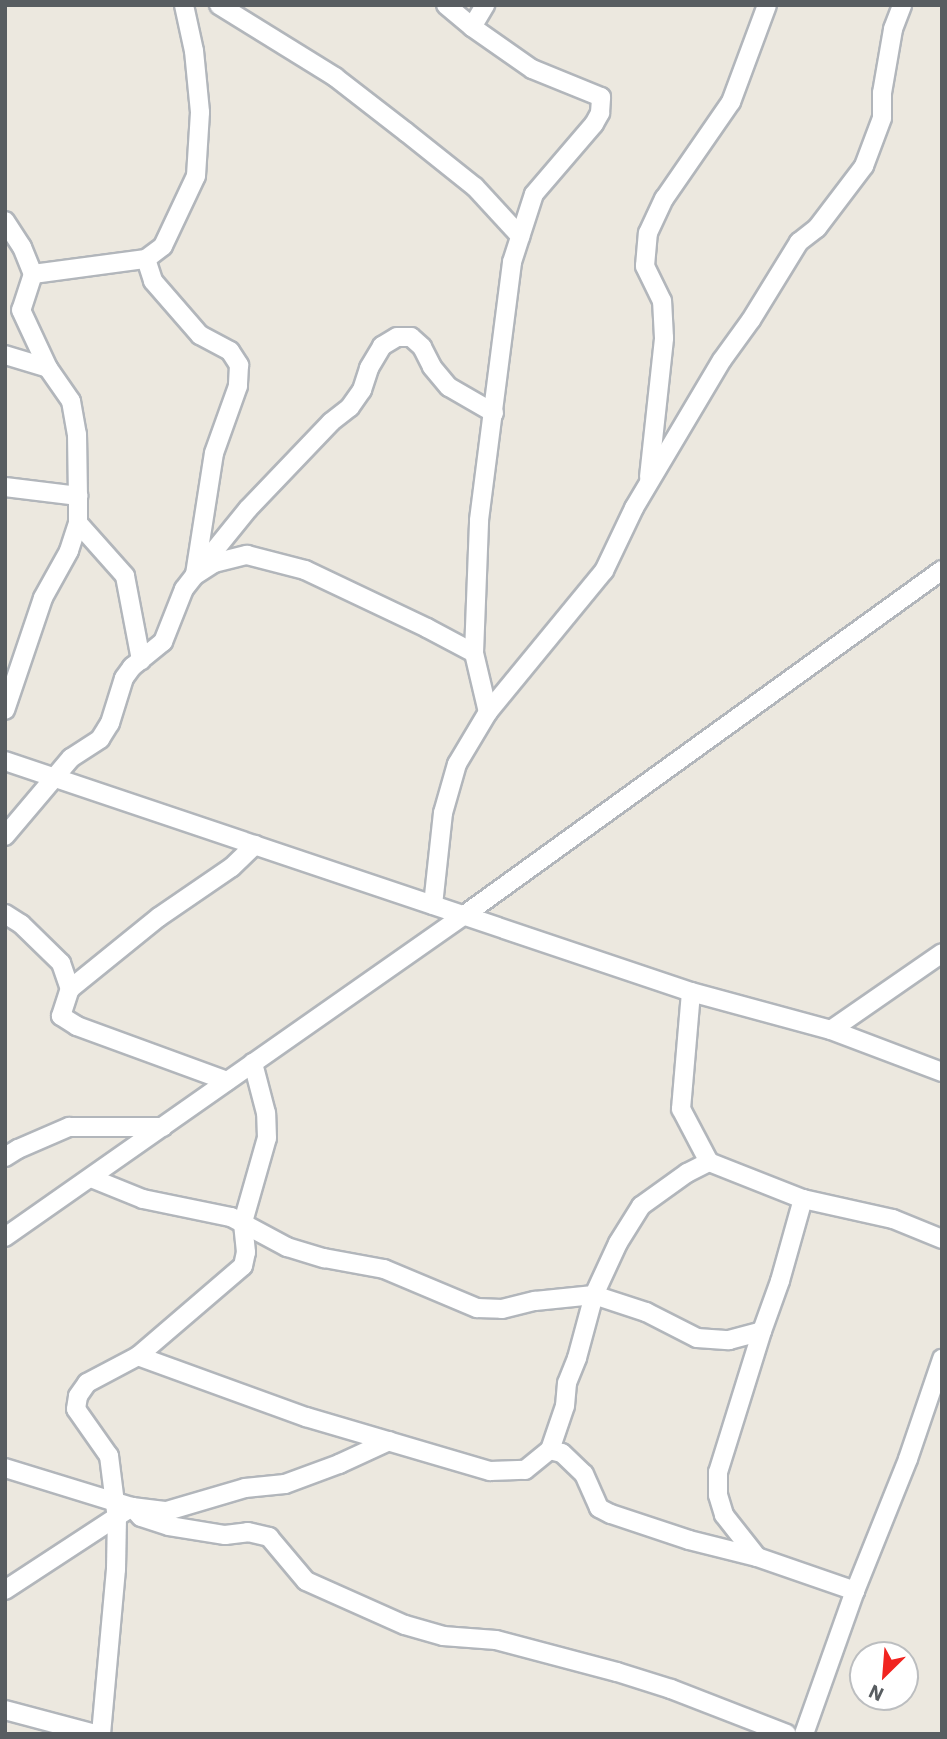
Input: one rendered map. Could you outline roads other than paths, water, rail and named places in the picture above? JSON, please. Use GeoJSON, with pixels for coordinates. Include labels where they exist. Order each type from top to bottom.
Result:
{"type":"FeatureCollection","features":[{"type":"Feature","properties":{"kind":"street"},"geometry":{"type":"LineString","coordinates":[[33,274],[145,259],[163,246],[196,177],[200,112],[194,51],[184,5]]}},
{"type":"Feature","properties":{"kind":"street"},"geometry":{"type":"LineString","coordinates":[[219,5],[335,77],[475,187],[520,236]]}},
{"type":"Feature","properties":{"kind":"street"},"geometry":{"type":"LineString","coordinates":[[446,5],[472,27],[532,69],[601,97],[600,113],[594,124],[534,194],[512,262],[479,520],[474,653],[488,712]]}},
{"type":"Feature","properties":{"kind":"street"},"geometry":{"type":"LineString","coordinates":[[472,27],[485,5]]}},
{"type":"Feature","properties":{"kind":"street"},"geometry":{"type":"LineString","coordinates":[[648,485],[664,338],[662,301],[646,266],[648,233],[664,199],[730,102],[767,5]]}},
{"type":"Feature","properties":{"kind":"street"},"geometry":{"type":"LineString","coordinates":[[433,905],[443,813],[457,764],[488,712],[604,571],[648,485],[722,360],[751,320],[799,242],[817,228],[864,166],[882,118],[882,93],[893,29],[902,5]]}},
{"type":"Feature","properties":{"kind":"street"},"geometry":{"type":"LineString","coordinates":[[5,221],[22,247],[33,274],[20,310],[48,368],[71,401],[77,434],[78,496],[78,523],[69,551],[43,598],[5,710]]}},
{"type":"Feature","properties":{"kind":"street"},"geometry":{"type":"LineString","coordinates":[[145,259],[153,281],[200,335],[230,351],[239,365],[238,386],[214,453],[194,576]]}},
{"type":"Feature","properties":{"kind":"street"},"geometry":{"type":"LineString","coordinates":[[5,836],[71,758],[100,739],[110,723],[124,678],[163,642],[184,589],[248,509],[331,422],[350,407],[362,390],[369,368],[382,346],[397,337],[411,337],[422,347],[432,367],[449,387],[494,414]]}},
{"type":"Feature","properties":{"kind":"street"},"geometry":{"type":"LineString","coordinates":[[5,355],[48,368]]}},
{"type":"Feature","properties":{"kind":"street"},"geometry":{"type":"LineString","coordinates":[[5,487],[78,496]]}},
{"type":"Feature","properties":{"kind":"street"},"geometry":{"type":"LineString","coordinates":[[78,523],[125,576],[141,660]]}},
{"type":"Feature","properties":{"kind":"street"},"geometry":{"type":"LineString","coordinates":[[194,576],[214,564],[247,555],[305,570],[474,653]]}},
{"type":"Feature","properties":{"kind":"street"},"geometry":{"type":"LineString","coordinates":[[5,1237],[463,916],[942,570]]}},
{"type":"Feature","properties":{"kind":"street"},"geometry":{"type":"LineString","coordinates":[[5,761],[691,992],[831,1030],[942,1072]]}},
{"type":"Feature","properties":{"kind":"street"},"geometry":{"type":"LineString","coordinates":[[227,1081],[77,1026],[61,1016],[70,989],[159,917],[232,867],[255,845]]}},
{"type":"Feature","properties":{"kind":"street"},"geometry":{"type":"LineString","coordinates":[[5,914],[21,924],[61,963],[70,989]]}},
{"type":"Feature","properties":{"kind":"street"},"geometry":{"type":"LineString","coordinates":[[831,1030],[942,953]]}},
{"type":"Feature","properties":{"kind":"street"},"geometry":{"type":"LineString","coordinates":[[691,992],[681,1109],[709,1162],[803,1199],[893,1219],[942,1239]]}},
{"type":"Feature","properties":{"kind":"street"},"geometry":{"type":"LineString","coordinates":[[101,1734],[116,1569],[116,1511],[109,1456],[76,1409],[78,1396],[87,1383],[138,1356],[243,1266],[246,1252],[243,1222],[267,1138],[266,1113],[253,1063]]}},
{"type":"Feature","properties":{"kind":"street"},"geometry":{"type":"LineString","coordinates":[[5,1157],[69,1127],[163,1127]]}},
{"type":"Feature","properties":{"kind":"street"},"geometry":{"type":"LineString","coordinates":[[138,1356],[306,1417],[500,1471],[525,1470],[550,1450],[594,1294],[618,1243],[641,1206],[687,1172],[709,1162]]}},
{"type":"Feature","properties":{"kind":"street"},"geometry":{"type":"LineString","coordinates":[[91,1178],[143,1199],[243,1222],[287,1247],[324,1258],[384,1269],[477,1308],[502,1309],[535,1301],[594,1294],[646,1312],[697,1338],[729,1340],[762,1331]]}},
{"type":"Feature","properties":{"kind":"street"},"geometry":{"type":"LineString","coordinates":[[757,1557],[724,1515],[718,1494],[718,1472],[780,1281],[803,1199]]}},
{"type":"Feature","properties":{"kind":"street"},"geometry":{"type":"LineString","coordinates":[[804,1734],[855,1591],[908,1459],[942,1359]]}},
{"type":"Feature","properties":{"kind":"street"},"geometry":{"type":"LineString","coordinates":[[5,1590],[116,1511],[132,1507],[167,1511],[245,1489],[285,1484],[389,1441]]}},
{"type":"Feature","properties":{"kind":"street"},"geometry":{"type":"LineString","coordinates":[[550,1450],[562,1452],[579,1468],[599,1508],[611,1514],[689,1540],[757,1557],[855,1591]]}},
{"type":"Feature","properties":{"kind":"street"},"geometry":{"type":"LineString","coordinates":[[5,1468],[116,1511]]}},
{"type":"Feature","properties":{"kind":"street"},"geometry":{"type":"LineString","coordinates":[[132,1507],[141,1517],[169,1526],[225,1535],[248,1532],[269,1536],[306,1581],[405,1625],[443,1636],[496,1640],[617,1672],[671,1689],[787,1734]]}},
{"type":"Feature","properties":{"kind":"street"},"geometry":{"type":"LineString","coordinates":[[5,1710],[95,1734]]}}]}
